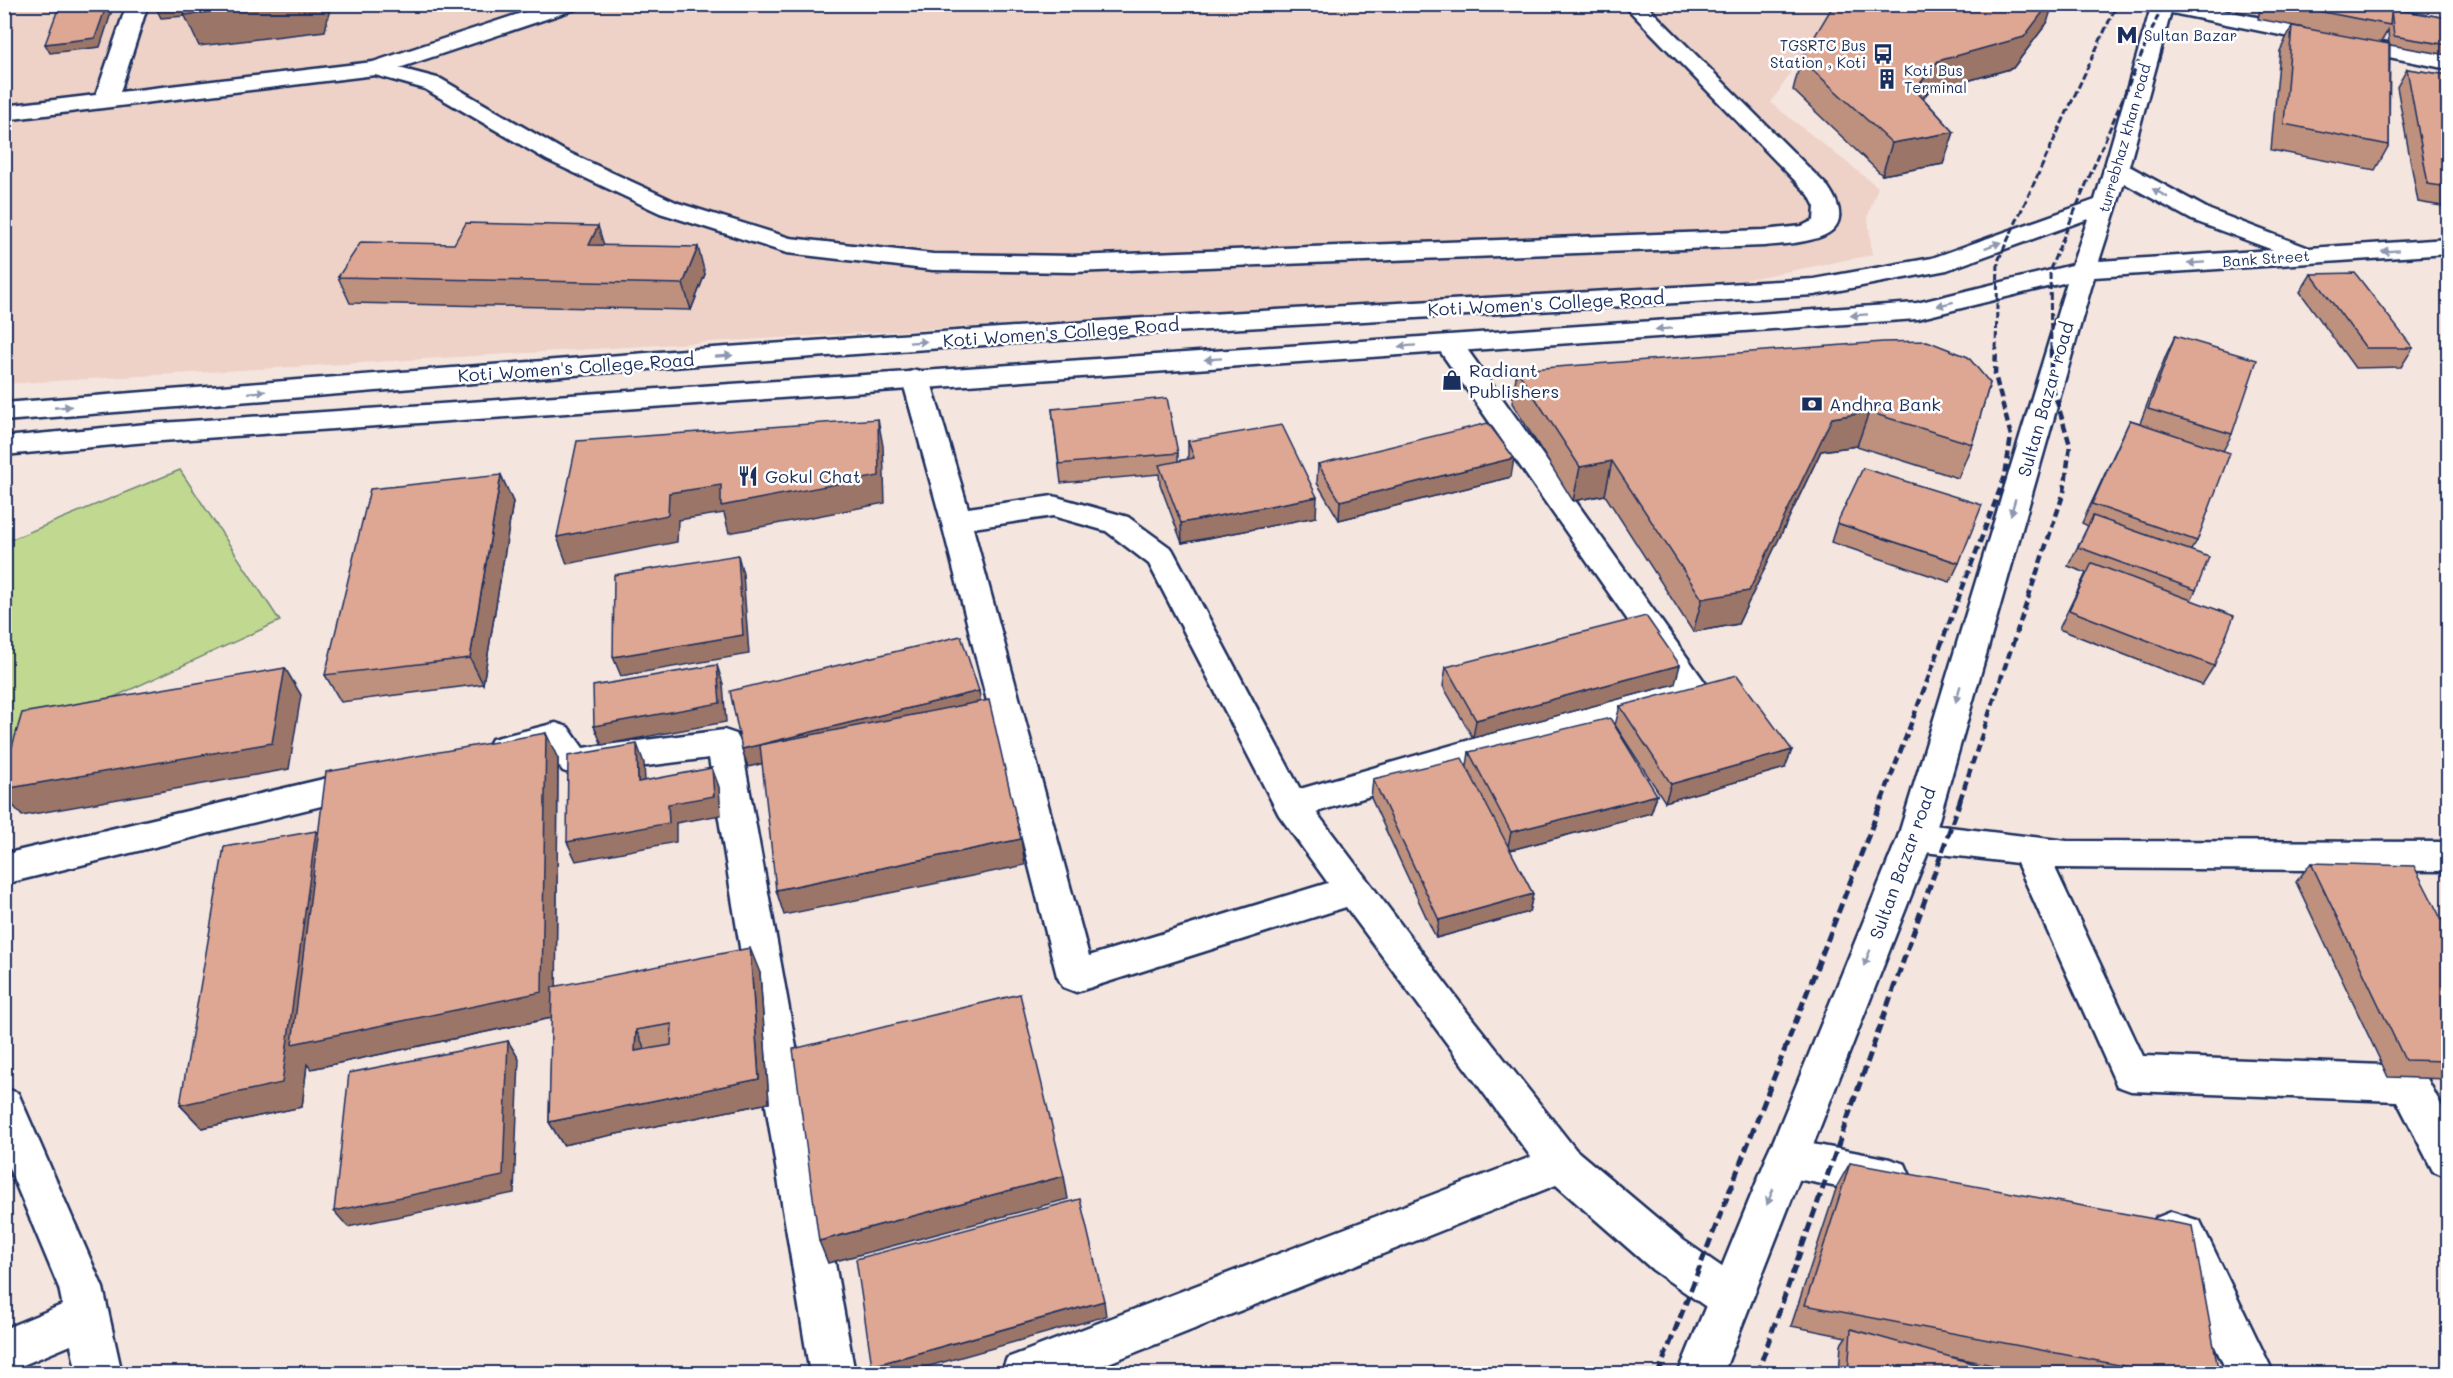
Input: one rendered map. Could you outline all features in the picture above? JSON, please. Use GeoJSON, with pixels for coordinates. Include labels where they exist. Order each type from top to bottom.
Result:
{"type":"FeatureCollection","features":[{"type":"Feature","properties":{"kind":"main road"},"geometry":{"type":"LineString","coordinates":[[106,100],[138,4]]}},
{"type":"Feature","properties":{"kind":"main road"},"geometry":{"type":"LineString","coordinates":[[4,112],[376,68],[572,4]]}},
{"type":"Feature","properties":{"kind":"main road"},"geometry":{"type":"LineString","coordinates":[[376,68],[433,84],[555,155],[669,208],[787,245],[933,262],[1073,264],[1764,238],[1819,230],[1828,221],[1829,206],[1819,192],[1633,4]]}},
{"type":"Feature","properties":{"kind":"main road"},"geometry":{"type":"LineString","coordinates":[[2162,5],[2448,62]]}},
{"type":"Feature","properties":{"kind":"main road","name":"turrebhaz khan road"},"geometry":{"type":"LineString","coordinates":[[2083,270],[2106,204],[2162,5]]}},
{"type":"Feature","properties":{"kind":"main road"},"geometry":{"type":"LineString","coordinates":[[2116,169],[2201,215],[2310,256]]}},
{"type":"Feature","properties":{"kind":"main road","name":"Koti Women's College Road"},"geometry":{"type":"LineString","coordinates":[[4,412],[674,359],[1173,324],[1814,287],[1938,265],[2106,204]]}},
{"type":"Feature","properties":{"kind":"main road","name":"Bank Street"},"geometry":{"type":"LineString","coordinates":[[2083,270],[2448,247]]}},
{"type":"Feature","properties":{"kind":"main road","name":"Koti Women's College Road"},"geometry":{"type":"LineString","coordinates":[[4,446],[159,432],[1917,311],[2083,270]]}},
{"type":"Feature","properties":{"kind":"main road","name":"Sultan Bazar road"},"geometry":{"type":"LineString","coordinates":[[1700,1374],[1916,837],[2083,270]]}},
{"type":"Feature","properties":{"kind":"main road"},"geometry":{"type":"LineString","coordinates":[[1291,805],[1693,688],[1449,344]]}},
{"type":"Feature","properties":{"kind":"main road"},"geometry":{"type":"LineString","coordinates":[[916,379],[956,520],[1076,976],[1353,890]]}},
{"type":"Feature","properties":{"kind":"main road"},"geometry":{"type":"LineString","coordinates":[[956,520],[1053,506],[1117,524],[1161,557],[1291,805],[1561,1164],[1668,1255],[1730,1298]]}},
{"type":"Feature","properties":{"kind":"main road"},"geometry":{"type":"LineString","coordinates":[[475,755],[556,736],[575,762],[724,742],[833,1374]]}},
{"type":"Feature","properties":{"kind":"main road"},"geometry":{"type":"LineString","coordinates":[[4,869],[395,775]]}},
{"type":"Feature","properties":{"kind":"main road"},"geometry":{"type":"LineString","coordinates":[[1916,837],[2067,855],[2448,856]]}},
{"type":"Feature","properties":{"kind":"main road"},"geometry":{"type":"LineString","coordinates":[[2029,850],[2131,1073],[2409,1084],[2448,1158]]}},
{"type":"Feature","properties":{"kind":"main road"},"geometry":{"type":"LineString","coordinates":[[4,1106],[81,1288],[100,1374]]}},
{"type":"Feature","properties":{"kind":"main road"},"geometry":{"type":"LineString","coordinates":[[1786,1158],[1927,1185]]}},
{"type":"Feature","properties":{"kind":"main road"},"geometry":{"type":"LineString","coordinates":[[1023,1374],[1561,1164]]}},
{"type":"Feature","properties":{"kind":"main road"},"geometry":{"type":"LineString","coordinates":[[2138,1226],[2185,1235],[2252,1374]]}},
{"type":"Feature","properties":{"kind":"main road"},"geometry":{"type":"LineString","coordinates":[[4,1351],[86,1317]]}},
{"type":"Feature","properties":{"kind":"shaded area"},"geometry":{"type":"Polygon","coordinates":[[[5,5],[1835,5],[1771,103],[1878,187],[1868,216],[1872,255],[1739,281],[5,384],[5,5]]]}},
{"type":"Feature","properties":{"kind":"green space"},"geometry":{"type":"Polygon","coordinates":[[[180,470],[280,621],[5,747],[5,542],[180,470]]]}},
{"type":"Feature","properties":{"kind":"building"},"geometry":{"type":"Polygon","coordinates":[[[60,4],[107,4],[95,38],[45,44],[60,4]]]}},
{"type":"Feature","properties":{"kind":"building"},"geometry":{"type":"Polygon","coordinates":[[[188,4],[279,4],[184,15],[188,4]]]}},
{"type":"Feature","properties":{"kind":"building","name":"Koti Bus Terminal"},"geometry":{"type":"Polygon","coordinates":[[[1834,4],[2049,4],[2024,37],[1938,61],[1915,90],[1954,132],[1892,143],[1801,59],[1834,4]]]}},
{"type":"Feature","properties":{"kind":"building"},"geometry":{"type":"Polygon","coordinates":[[[2282,4],[2392,4],[2390,25],[2282,4]]]}},
{"type":"Feature","properties":{"kind":"building"},"geometry":{"type":"Polygon","coordinates":[[[2391,9],[2448,18],[2448,45],[2394,36],[2391,9]]]}},
{"type":"Feature","properties":{"kind":"building"},"geometry":{"type":"Polygon","coordinates":[[[2292,26],[2389,44],[2389,145],[2284,124],[2292,26]]]}},
{"type":"Feature","properties":{"kind":"building"},"geometry":{"type":"Polygon","coordinates":[[[2407,69],[2448,75],[2448,187],[2428,184],[2407,69]]]}},
{"type":"Feature","properties":{"kind":"building"},"geometry":{"type":"Polygon","coordinates":[[[466,223],[598,226],[589,245],[698,247],[683,284],[338,277],[361,242],[454,244],[466,223]]]}},
{"type":"Feature","properties":{"kind":"building"},"geometry":{"type":"Polygon","coordinates":[[[2355,273],[2413,348],[2366,348],[2311,274],[2355,273]]]}},
{"type":"Feature","properties":{"kind":"building"},"geometry":{"type":"Polygon","coordinates":[[[2175,336],[2257,360],[2232,434],[2148,409],[2175,336]]]}},
{"type":"Feature","properties":{"kind":"building"},"geometry":{"type":"Polygon","coordinates":[[[1927,341],[1968,357],[1990,383],[1972,444],[1869,412],[1832,418],[1749,591],[1702,599],[1612,461],[1580,467],[1517,370],[1883,342],[1927,341]]]}},
{"type":"Feature","properties":{"kind":"building"},"geometry":{"type":"Polygon","coordinates":[[[1167,398],[1178,453],[1059,464],[1052,409],[1167,398]]]}},
{"type":"Feature","properties":{"kind":"building"},"geometry":{"type":"Polygon","coordinates":[[[878,419],[879,476],[721,506],[721,485],[669,493],[668,515],[557,537],[577,441],[878,419]]]}},
{"type":"Feature","properties":{"kind":"building"},"geometry":{"type":"Polygon","coordinates":[[[2130,420],[2230,453],[2197,541],[2092,504],[2130,420]]]}},
{"type":"Feature","properties":{"kind":"building"},"geometry":{"type":"Polygon","coordinates":[[[1488,423],[1514,458],[1340,501],[1318,464],[1488,423]]]}},
{"type":"Feature","properties":{"kind":"building"},"geometry":{"type":"Polygon","coordinates":[[[1282,425],[1317,497],[1181,523],[1159,465],[1194,458],[1188,441],[1282,425]]]}},
{"type":"Feature","properties":{"kind":"building"},"geometry":{"type":"Polygon","coordinates":[[[1863,468],[1982,505],[1959,563],[1837,523],[1863,468]]]}},
{"type":"Feature","properties":{"kind":"building"},"geometry":{"type":"Polygon","coordinates":[[[501,475],[470,658],[325,675],[370,489],[501,475]]]}},
{"type":"Feature","properties":{"kind":"building"},"geometry":{"type":"Polygon","coordinates":[[[2093,516],[2209,557],[2196,590],[2078,547],[2093,516]]]}},
{"type":"Feature","properties":{"kind":"building"},"geometry":{"type":"Polygon","coordinates":[[[738,555],[743,635],[613,657],[614,575],[738,555]]]}},
{"type":"Feature","properties":{"kind":"building"},"geometry":{"type":"Polygon","coordinates":[[[2092,563],[2234,616],[2214,666],[2069,610],[2092,563]]]}},
{"type":"Feature","properties":{"kind":"building"},"geometry":{"type":"Polygon","coordinates":[[[1646,616],[1680,665],[1476,720],[1446,667],[1646,616]]]}},
{"type":"Feature","properties":{"kind":"building"},"geometry":{"type":"Polygon","coordinates":[[[961,636],[979,691],[742,749],[730,691],[961,636]]]}},
{"type":"Feature","properties":{"kind":"building"},"geometry":{"type":"Polygon","coordinates":[[[717,665],[720,703],[594,726],[593,686],[717,665]]]}},
{"type":"Feature","properties":{"kind":"building"},"geometry":{"type":"Polygon","coordinates":[[[285,668],[272,743],[4,789],[4,774],[22,713],[285,668]]]}},
{"type":"Feature","properties":{"kind":"building"},"geometry":{"type":"Polygon","coordinates":[[[1737,675],[1792,750],[1671,784],[1620,706],[1737,675]]]}},
{"type":"Feature","properties":{"kind":"building"},"geometry":{"type":"Polygon","coordinates":[[[989,700],[1021,839],[776,890],[760,745],[989,700]]]}},
{"type":"Feature","properties":{"kind":"building"},"geometry":{"type":"Polygon","coordinates":[[[1610,718],[1657,795],[1511,832],[1469,752],[1610,718]]]}},
{"type":"Feature","properties":{"kind":"building"},"geometry":{"type":"Polygon","coordinates":[[[546,733],[542,992],[292,1044],[326,772],[546,733]]]}},
{"type":"Feature","properties":{"kind":"building"},"geometry":{"type":"Polygon","coordinates":[[[637,744],[638,782],[712,768],[714,796],[668,804],[669,823],[567,842],[568,756],[637,744]]]}},
{"type":"Feature","properties":{"kind":"building"},"geometry":{"type":"Polygon","coordinates":[[[1462,758],[1533,894],[1439,920],[1373,779],[1462,758]]]}},
{"type":"Feature","properties":{"kind":"building"},"geometry":{"type":"Polygon","coordinates":[[[316,831],[282,1083],[180,1105],[224,847],[316,831]]]}},
{"type":"Feature","properties":{"kind":"building"},"geometry":{"type":"Polygon","coordinates":[[[2311,863],[2414,866],[2448,932],[2448,1061],[2405,1060],[2311,863]]]}},
{"type":"Feature","properties":{"kind":"building"},"geometry":{"type":"Polygon","coordinates":[[[750,948],[759,1079],[549,1122],[552,987],[750,948]],[[672,1024],[636,1030],[635,1051],[671,1045],[672,1024]]]}},
{"type":"Feature","properties":{"kind":"building"},"geometry":{"type":"Polygon","coordinates":[[[1020,994],[1064,1176],[819,1241],[793,1049],[1020,994]]]}},
{"type":"Feature","properties":{"kind":"building"},"geometry":{"type":"Polygon","coordinates":[[[508,1041],[503,1176],[334,1211],[349,1073],[508,1041]]]}},
{"type":"Feature","properties":{"kind":"building"},"geometry":{"type":"Polygon","coordinates":[[[1850,1163],[2192,1226],[2219,1374],[2166,1374],[1805,1305],[1850,1163]]]}},
{"type":"Feature","properties":{"kind":"building"},"geometry":{"type":"Polygon","coordinates":[[[1080,1199],[1104,1301],[872,1366],[856,1259],[1080,1199]]]}},
{"type":"Feature","properties":{"kind":"building"},"geometry":{"type":"Polygon","coordinates":[[[1851,1329],[2011,1374],[1848,1374],[1851,1329]]]}},
{"type":"Feature","properties":{"kind":"railway"},"geometry":{"type":"LineString","coordinates":[[1996,350],[1998,261],[2117,4]]}},
{"type":"Feature","properties":{"kind":"railway"},"geometry":{"type":"LineString","coordinates":[[2051,350],[2050,269],[2163,4]]}},
{"type":"Feature","properties":{"kind":"railway"},"geometry":{"type":"LineString","coordinates":[[1882,800],[2005,476],[2011,436],[1995,375],[1996,348]]}},
{"type":"Feature","properties":{"kind":"railway"},"geometry":{"type":"LineString","coordinates":[[1960,800],[2064,492],[2070,445],[2051,382],[2051,350]]}},
{"type":"Feature","properties":{"kind":"railway"},"geometry":{"type":"LineString","coordinates":[[1658,1374],[1883,798]]}},
{"type":"Feature","properties":{"kind":"railway"},"geometry":{"type":"LineString","coordinates":[[1757,1374],[1961,798]]}},
{"type":"Feature","properties":{"kind":"place","name":"Sultan Bazar"},"geometry":{"type":"Point","coordinates":[2127,35]}},
{"type":"Feature","properties":{"kind":"place","name":"TGSRTC Bus Station , Koti"},"geometry":{"type":"Point","coordinates":[1883,54]}},
{"type":"Feature","properties":{"kind":"place","name":"Koti Bus Terminal"},"geometry":{"type":"Point","coordinates":[1887,79]}},
{"type":"Feature","properties":{"kind":"place","name":"Radiant Publishers"},"geometry":{"type":"Point","coordinates":[1452,380]}},
{"type":"Feature","properties":{"kind":"place","name":"Andhra Bank"},"geometry":{"type":"Point","coordinates":[1812,404]}},
{"type":"Feature","properties":{"kind":"place","name":"Gokul Chat"},"geometry":{"type":"Point","coordinates":[748,476]}}]}
